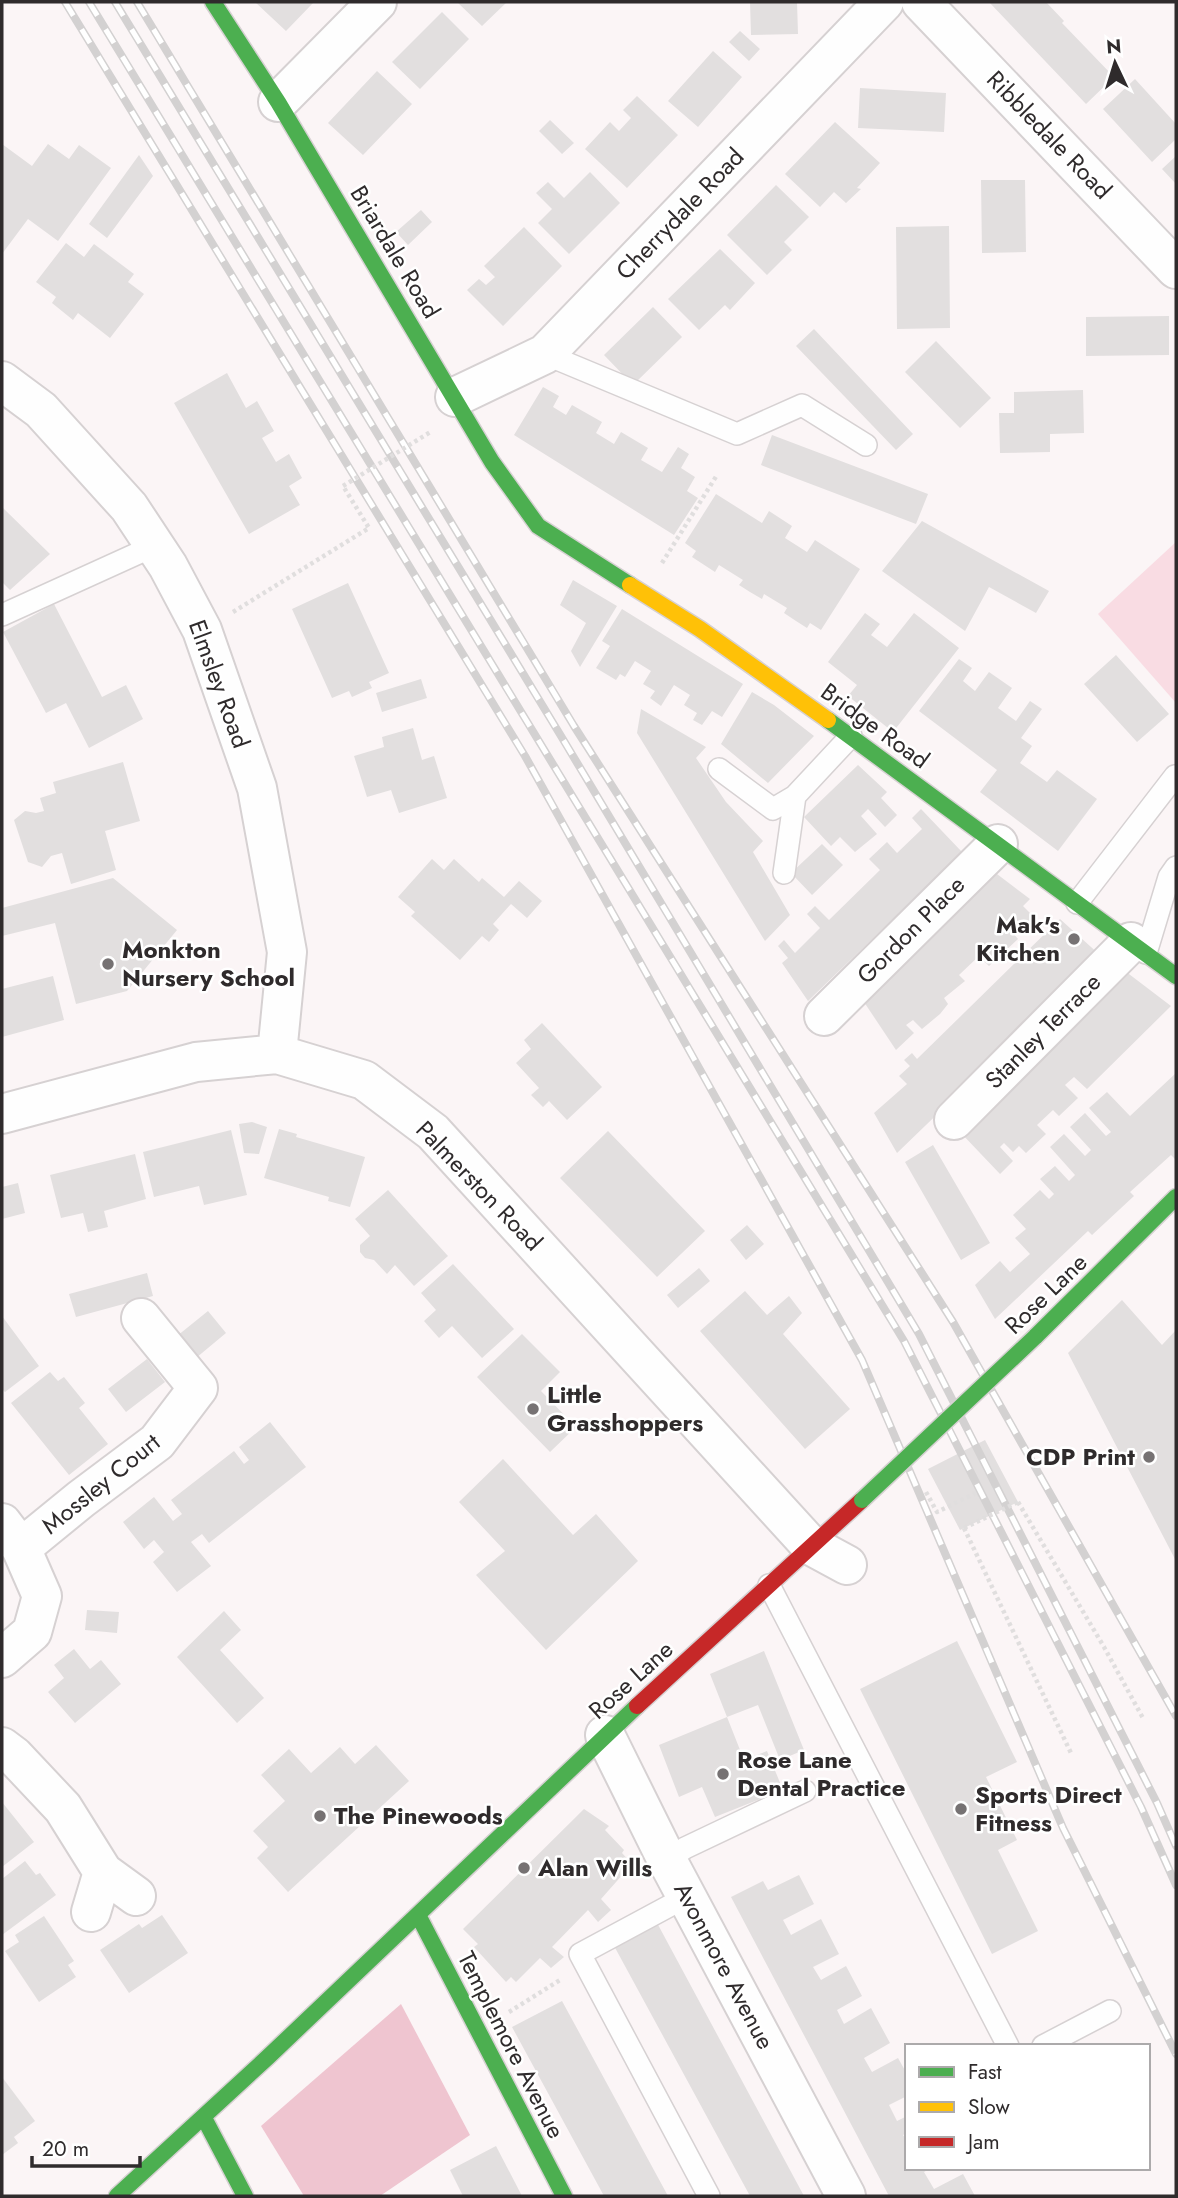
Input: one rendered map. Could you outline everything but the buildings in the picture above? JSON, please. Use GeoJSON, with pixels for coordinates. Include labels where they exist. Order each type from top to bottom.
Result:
{"type":"FeatureCollection","features":[{"type":"Feature","properties":{"kind":"street","name":"Briardale Road"},"geometry":{"type":"LineString","coordinates":[[213,2],[278,102],[492,462],[538,526]]}},
{"type":"Feature","properties":{"kind":"street"},"geometry":{"type":"LineString","coordinates":[[278,102],[377,2]]}},
{"type":"Feature","properties":{"kind":"street","name":"Cherrydale Road"},"geometry":{"type":"LineString","coordinates":[[454,397],[545,354],[884,2]]}},
{"type":"Feature","properties":{"kind":"street","name":"Ribbledale Road"},"geometry":{"type":"LineString","coordinates":[[921,2],[1176,269]]}},
{"type":"Feature","properties":{"kind":"street","name":"Elmsley Road"},"geometry":{"type":"LineString","coordinates":[[2,381],[41,410],[129,507],[202,630],[257,788],[287,952],[277,1054]]}},
{"type":"Feature","properties":{"kind":"street","name":"Bridge Road"},"geometry":{"type":"LineString","coordinates":[[538,526],[700,629],[851,736],[1176,976]]}},
{"type":"Feature","properties":{"kind":"street","name":"Gordon Place"},"geometry":{"type":"LineString","coordinates":[[824,1016],[998,844]]}},
{"type":"Feature","properties":{"kind":"street","name":"Stanley Terrace"},"geometry":{"type":"LineString","coordinates":[[954,1120],[1139,947]]}},
{"type":"Feature","properties":{"kind":"street","name":"Palmerston Road"},"geometry":{"type":"LineString","coordinates":[[2,1114],[196,1062],[277,1054],[364,1080],[433,1132],[810,1545],[847,1565]]}},
{"type":"Feature","properties":{"kind":"street","name":"Rose Lane"},"geometry":{"type":"LineString","coordinates":[[117,2196],[204,2118],[605,1735],[862,1500],[1035,1337],[1176,1197]]}},
{"type":"Feature","properties":{"kind":"street","name":"Mossley Court"},"geometry":{"type":"LineString","coordinates":[[11,1536],[81,1499],[157,1442],[198,1388],[141,1318]]}},
{"type":"Feature","properties":{"kind":"street"},"geometry":{"type":"LineString","coordinates":[[2,1658],[32,1632],[42,1596],[11,1536]]}},
{"type":"Feature","properties":{"kind":"street","name":"Avonmore Avenue"},"geometry":{"type":"LineString","coordinates":[[605,1735],[686,1897],[846,2196]]}},
{"type":"Feature","properties":{"kind":"street"},"geometry":{"type":"LineString","coordinates":[[2,1747],[14,1756],[63,1808],[103,1872],[136,1896]]}},
{"type":"Feature","properties":{"kind":"street"},"geometry":{"type":"LineString","coordinates":[[91,1912],[103,1872]]}},
{"type":"Feature","properties":{"kind":"street","name":"Templemore Avenue"},"geometry":{"type":"LineString","coordinates":[[418,1915],[564,2196]]}},
{"type":"Feature","properties":{"kind":"street"},"geometry":{"type":"LineString","coordinates":[[204,2118],[245,2196]]}},
{"type":"Feature","properties":{"kind":"lane"},"geometry":{"type":"LineString","coordinates":[[545,354],[737,434],[802,405],[866,445]]}},
{"type":"Feature","properties":{"kind":"lane"},"geometry":{"type":"LineString","coordinates":[[2,615],[154,546]]}},
{"type":"Feature","properties":{"kind":"lane"},"geometry":{"type":"LineString","coordinates":[[719,769],[773,809],[795,796],[851,736]]}},
{"type":"Feature","properties":{"kind":"lane"},"geometry":{"type":"LineString","coordinates":[[1077,903],[1176,777]]}},
{"type":"Feature","properties":{"kind":"lane"},"geometry":{"type":"LineString","coordinates":[[784,873],[795,796]]}},
{"type":"Feature","properties":{"kind":"lane"},"geometry":{"type":"LineString","coordinates":[[1139,947],[1169,877],[1176,867]]}},
{"type":"Feature","properties":{"kind":"lane"},"geometry":{"type":"LineString","coordinates":[[769,1585],[1007,2044]]}},
{"type":"Feature","properties":{"kind":"lane"},"geometry":{"type":"LineString","coordinates":[[667,1860],[685,1848],[805,1791]]}},
{"type":"Feature","properties":{"kind":"lane"},"geometry":{"type":"LineString","coordinates":[[686,1897],[580,1954],[709,2196]]}},
{"type":"Feature","properties":{"kind":"lane"},"geometry":{"type":"LineString","coordinates":[[1047,2044],[1110,2011]]}},
{"type":"Feature","properties":{"kind":"path"},"geometry":{"type":"LineString","coordinates":[[202,630],[369,528],[343,486],[432,431]]}},
{"type":"Feature","properties":{"kind":"path"},"geometry":{"type":"LineString","coordinates":[[643,593],[716,475]]}},
{"type":"Feature","properties":{"kind":"path"},"geometry":{"type":"LineString","coordinates":[[925,1490],[937,1512]]}},
{"type":"Feature","properties":{"kind":"path"},"geometry":{"type":"LineString","coordinates":[[930,1516],[978,1492],[991,1515]]}},
{"type":"Feature","properties":{"kind":"path"},"geometry":{"type":"LineString","coordinates":[[1071,1753],[964,1528],[1018,1502],[1144,1720]]}},
{"type":"Feature","properties":{"kind":"path"},"geometry":{"type":"LineString","coordinates":[[478,2032],[561,1980],[580,1954]]}},
{"type":"Feature","properties":{"kind":"shaded area"},"geometry":{"type":"Polygon","coordinates":[[[1176,542],[1176,703],[1098,614],[1176,542]]]}},
{"type":"Feature","properties":{"kind":"shaded area"},"geometry":{"type":"Polygon","coordinates":[[[401,2004],[470,2135],[380,2196],[304,2196],[261,2126],[401,2004]]]}},
{"type":"Feature","properties":{"kind":"railway"},"geometry":{"type":"LineString","coordinates":[[65,2],[525,756],[862,1360],[1063,1828],[1176,2054]]}},
{"type":"Feature","properties":{"kind":"railway"},"geometry":{"type":"LineString","coordinates":[[89,2],[904,1341],[1141,1807],[1176,1885]]}},
{"type":"Feature","properties":{"kind":"railway"},"geometry":{"type":"LineString","coordinates":[[115,2],[561,736],[919,1334],[1157,1803],[1176,1846]]}},
{"type":"Feature","properties":{"kind":"railway"},"geometry":{"type":"LineString","coordinates":[[137,2],[574,726],[953,1322],[1176,1716]]}},
{"type":"Feature","properties":{"kind":"traffic: fast"},"geometry":{"type":"LineString","coordinates":[[213,2],[278,102],[492,462],[538,526],[630,585]]}},
{"type":"Feature","properties":{"kind":"traffic: fast"},"geometry":{"type":"LineString","coordinates":[[828,720],[1176,976]]}},
{"type":"Feature","properties":{"kind":"traffic: fast"},"geometry":{"type":"LineString","coordinates":[[1035,1337],[1176,1197]]}},
{"type":"Feature","properties":{"kind":"traffic: fast"},"geometry":{"type":"LineString","coordinates":[[862,1500],[1035,1337]]}},
{"type":"Feature","properties":{"kind":"traffic: fast"},"geometry":{"type":"LineString","coordinates":[[117,2196],[268,2057],[637,1706]]}},
{"type":"Feature","properties":{"kind":"traffic: fast"},"geometry":{"type":"LineString","coordinates":[[418,1915],[564,2196]]}},
{"type":"Feature","properties":{"kind":"traffic: fast"},"geometry":{"type":"LineString","coordinates":[[204,2118],[245,2196]]}},
{"type":"Feature","properties":{"kind":"traffic: slow"},"geometry":{"type":"LineString","coordinates":[[630,585],[700,629],[828,720]]}},
{"type":"Feature","properties":{"kind":"traffic: jam"},"geometry":{"type":"LineString","coordinates":[[637,1706],[862,1500]]}},
{"type":"Feature","properties":{"kind":"place","name":"Mak's Kitchen"},"geometry":{"type":"Point","coordinates":[1074,939]}},
{"type":"Feature","properties":{"kind":"place","name":"Monkton Nursery School"},"geometry":{"type":"Point","coordinates":[108,964]}},
{"type":"Feature","properties":{"kind":"place","name":"Little Grasshoppers"},"geometry":{"type":"Point","coordinates":[533,1409]}},
{"type":"Feature","properties":{"kind":"place","name":"CDP Print"},"geometry":{"type":"Point","coordinates":[1149,1457]}},
{"type":"Feature","properties":{"kind":"place","name":"Rose Lane Dental Practice"},"geometry":{"type":"Point","coordinates":[723,1774]}},
{"type":"Feature","properties":{"kind":"place","name":"Sports Direct Fitness"},"geometry":{"type":"Point","coordinates":[961,1809]}},
{"type":"Feature","properties":{"kind":"place","name":"The Pinewoods"},"geometry":{"type":"Point","coordinates":[320,1816]}},
{"type":"Feature","properties":{"kind":"place","name":"Alan Wills"},"geometry":{"type":"Point","coordinates":[524,1868]}}]}
